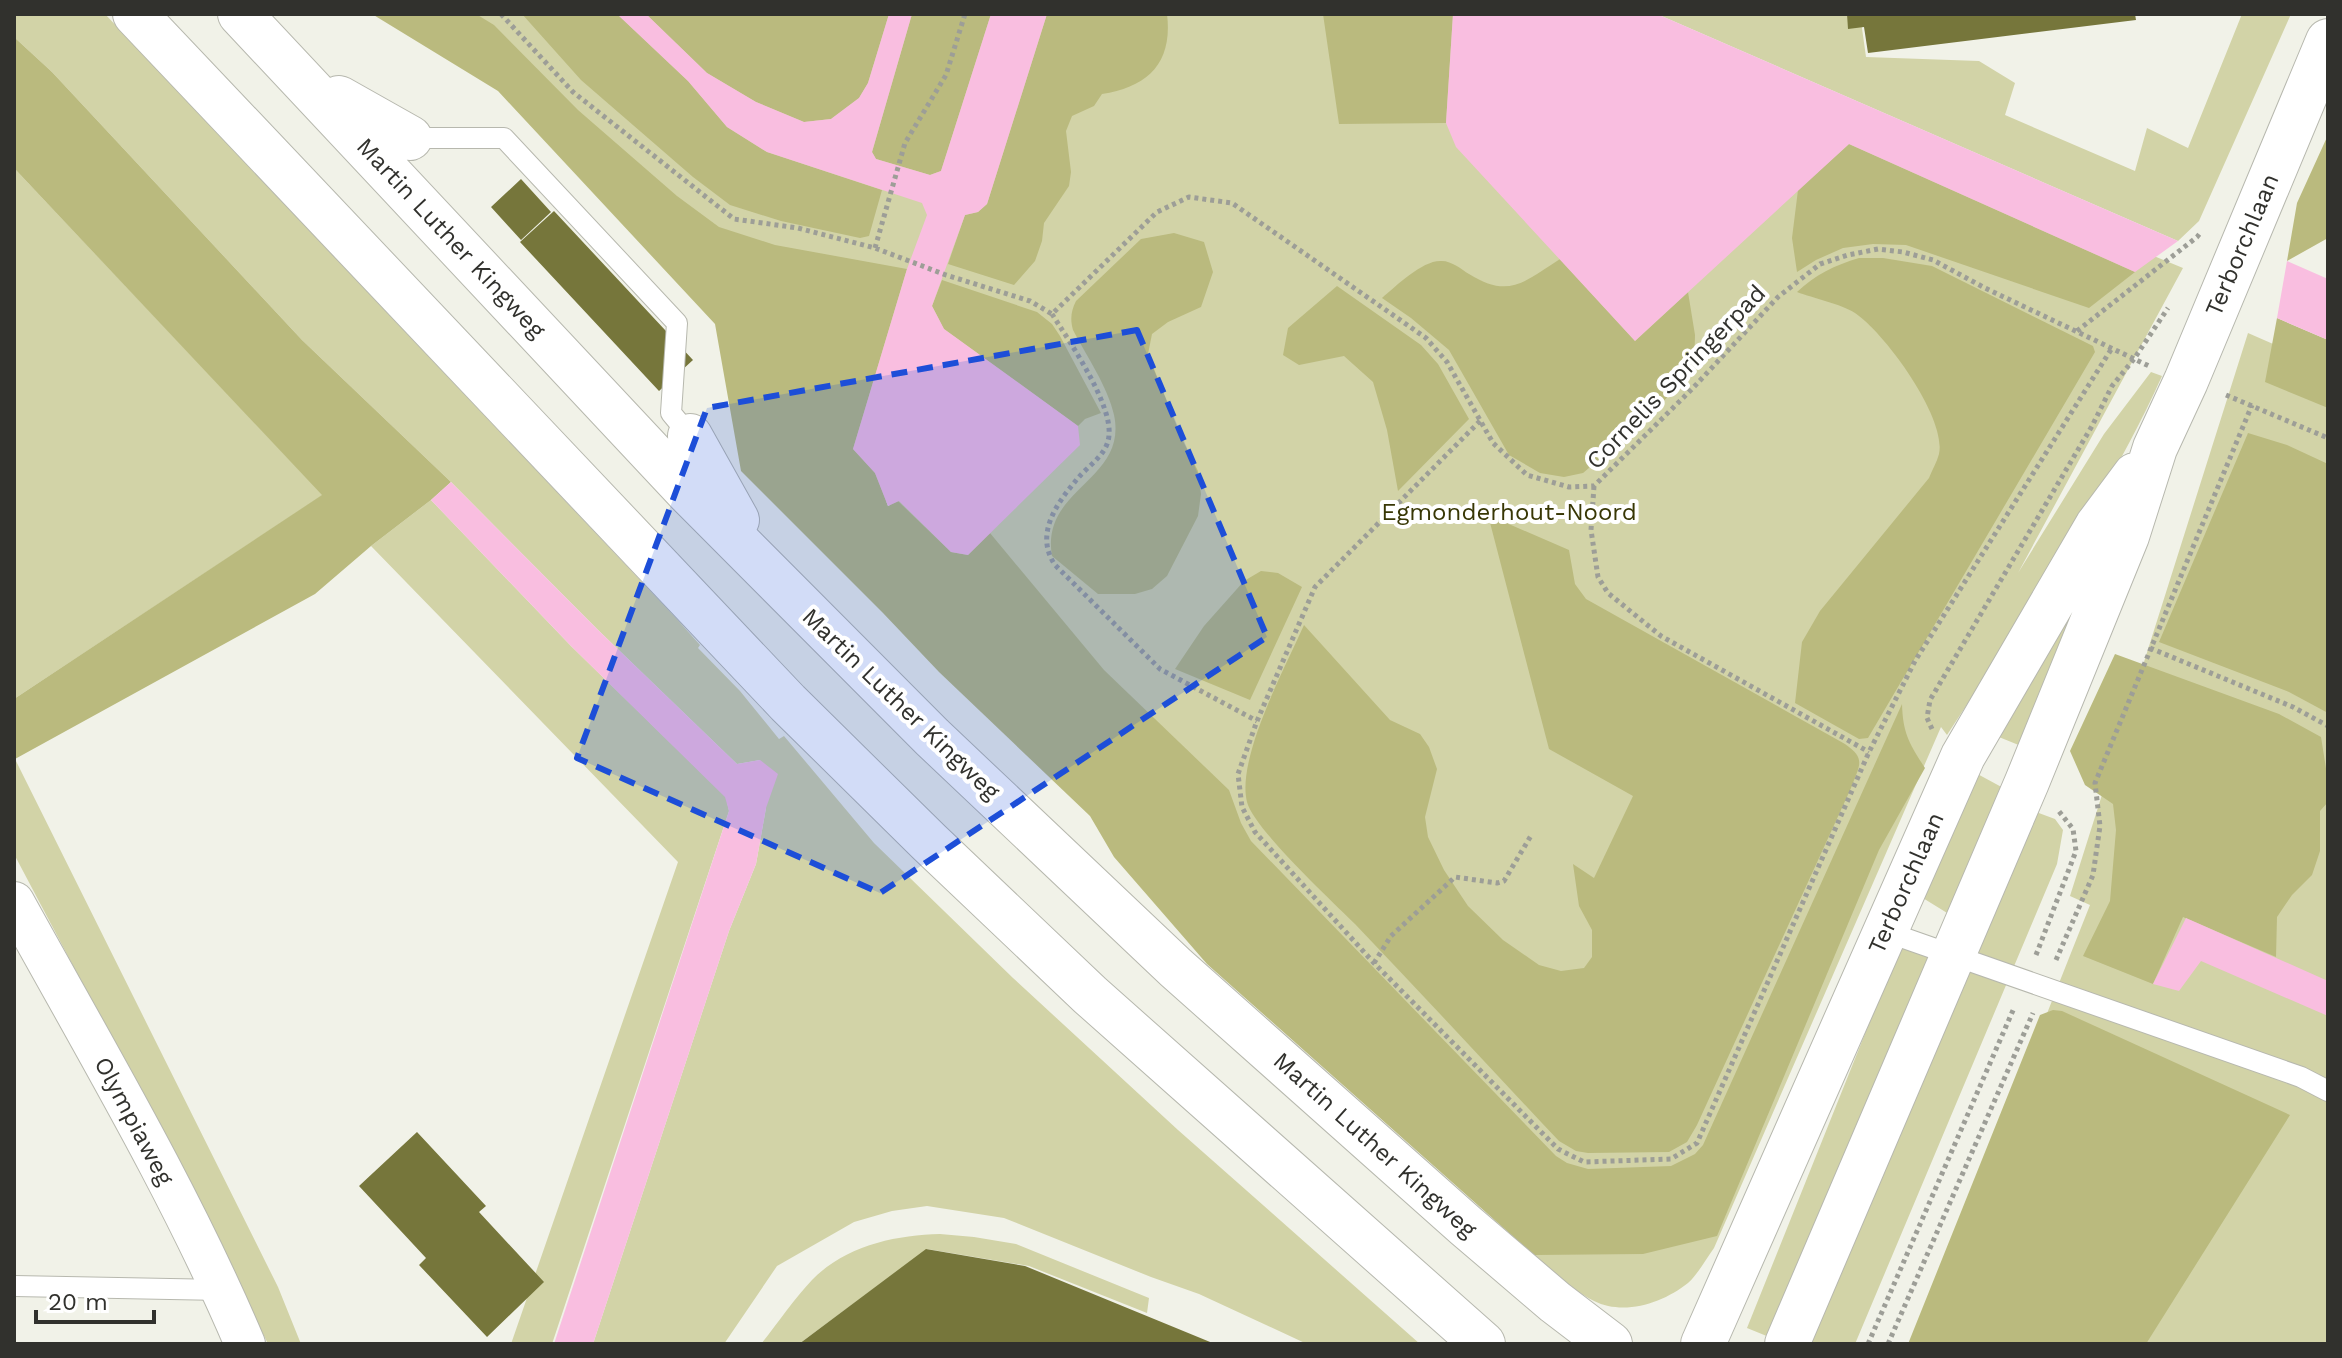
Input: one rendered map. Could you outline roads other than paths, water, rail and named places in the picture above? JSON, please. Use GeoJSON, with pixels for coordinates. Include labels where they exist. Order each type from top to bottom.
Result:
{"type":"FeatureCollection","features":[{"type":"Feature","properties":{"kind":"main road"},"geometry":{"type":"LineString","coordinates":[[135,14],[696,608],[820,735],[1090,995],[1483,1344]]}},
{"type":"Feature","properties":{"kind":"main road","name":"Martin Luther Kingweg"},"geometry":{"type":"LineString","coordinates":[[240,14],[678,481],[932,737],[1176,968],[1466,1226],[1610,1344]]}},
{"type":"Feature","properties":{"kind":"main road","name":"Terborchlaan"},"geometry":{"type":"LineString","coordinates":[[1787,1344],[2027,782],[2127,536],[2155,448],[2328,41]]}},
{"type":"Feature","properties":{"kind":"main road"},"geometry":{"type":"LineString","coordinates":[[302,77],[410,138]]}},
{"type":"Feature","properties":{"kind":"main road"},"geometry":{"type":"LineString","coordinates":[[690,436],[766,571]]}},
{"type":"Feature","properties":{"kind":"main road","name":"Terborchlaan"},"geometry":{"type":"LineString","coordinates":[[1703,1344],[1963,756],[2097,526],[2155,448]]}},
{"type":"Feature","properties":{"kind":"street","name":"Olympiaweg"},"geometry":{"type":"LineString","coordinates":[[14,902],[147,1142],[222,1290],[245,1344]]}},
{"type":"Feature","properties":{"kind":"lane"},"geometry":{"type":"LineString","coordinates":[[410,138],[504,138],[596,235],[677,323],[671,413],[690,436]]}},
{"type":"Feature","properties":{"kind":"lane"},"geometry":{"type":"LineString","coordinates":[[1884,931],[2301,1077],[2328,1091]]}},
{"type":"Feature","properties":{"kind":"lane"},"geometry":{"type":"LineString","coordinates":[[14,1286],[222,1290]]}},
{"type":"Feature","properties":{"kind":"park label","name":"Egmonderhout-Noord"},"geometry":{"type":"Point","coordinates":[1509,512]}}]}
